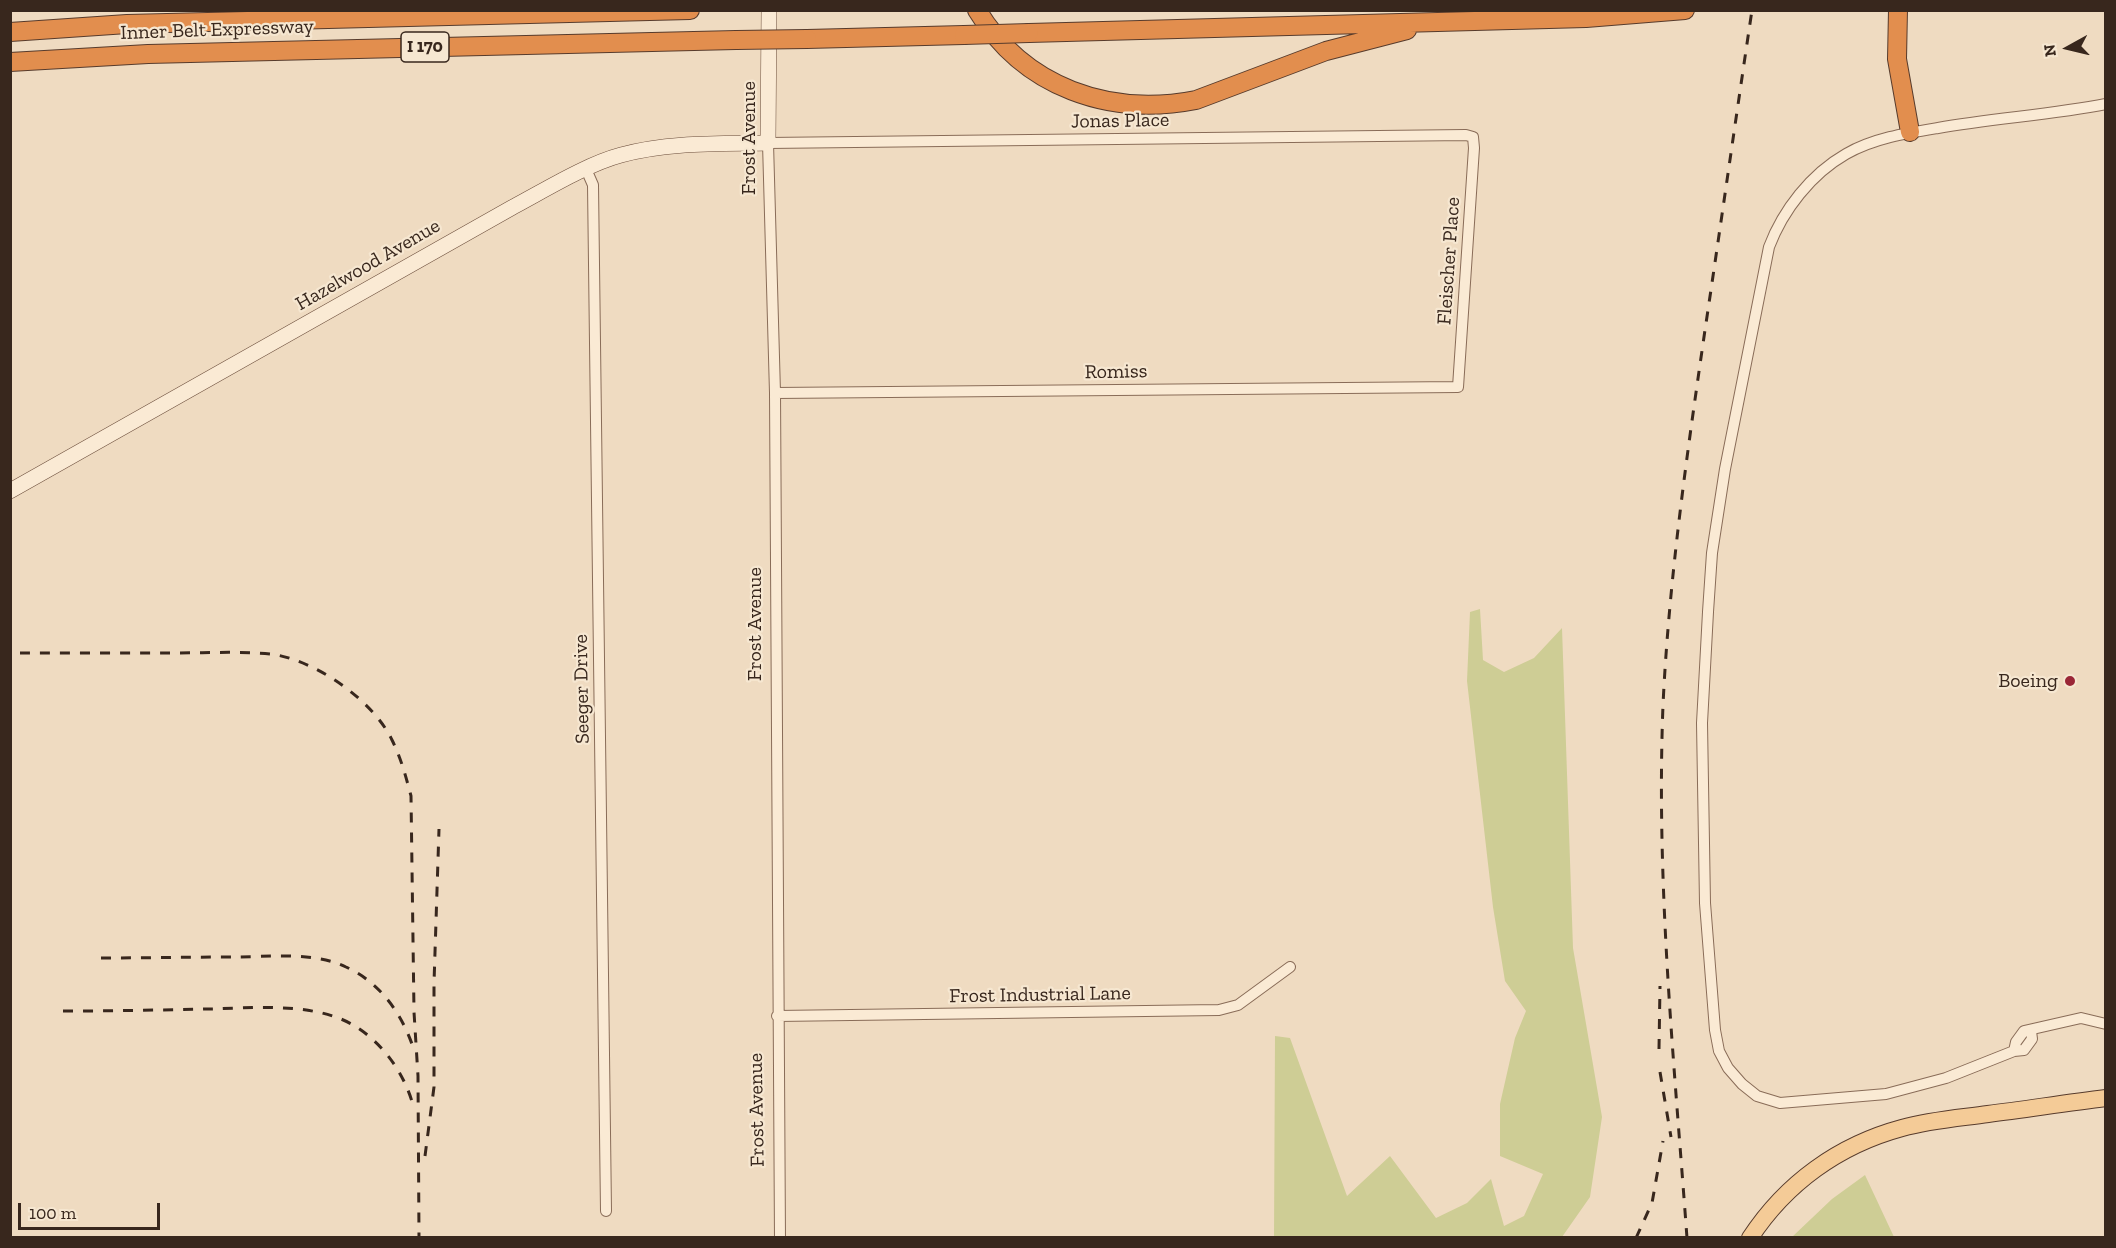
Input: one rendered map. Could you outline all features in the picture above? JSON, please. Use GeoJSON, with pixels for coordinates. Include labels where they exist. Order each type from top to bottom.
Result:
{"type":"FeatureCollection","features":[{"type":"Feature","properties":{"kind":"highway","name":"Inner Belt Expressway"},"geometry":{"type":"LineString","coordinates":[[10,32],[127,24],[690,10]]}},
{"type":"Feature","properties":{"kind":"highway"},"geometry":{"type":"LineString","coordinates":[[977,10],[1003,44],[1043,76],[1090,97],[1107,102],[1140,106],[1196,100],[1326,51],[1447,21]]}},
{"type":"Feature","properties":{"kind":"highway","name":"Inner Belt Expressway"},"geometry":{"type":"LineString","coordinates":[[10,62],[148,54],[1586,18],[1685,10]]}},
{"type":"Feature","properties":{"kind":"highway"},"geometry":{"type":"LineString","coordinates":[[1898,10],[1897,59],[1910,132]]}},
{"type":"Feature","properties":{"kind":"highway"},"geometry":{"type":"LineString","coordinates":[[1909,10],[1906,39],[1912,96],[1910,132]]}},
{"type":"Feature","properties":{"kind":"main road"},"geometry":{"type":"LineString","coordinates":[[1750,1238],[1782,1196],[1805,1177],[1830,1158],[1874,1137],[1903,1127],[1938,1120],[2106,1098]]}},
{"type":"Feature","properties":{"kind":"street","name":"Frost Avenue"},"geometry":{"type":"LineString","coordinates":[[769,10],[768,143],[774,393],[780,1238]]}},
{"type":"Feature","properties":{"kind":"street"},"geometry":{"type":"LineString","coordinates":[[2106,104],[1910,132],[1870,143],[1845,154],[1821,171],[1796,199],[1777,226],[1769,247],[1759,291],[1725,469],[1712,554],[1702,745],[1706,933],[1714,1030],[1719,1051],[1728,1068],[1757,1096],[1780,1103],[1886,1094],[1946,1078],[2014,1051],[2024,1050],[2032,1039],[2031,1031],[2081,1018],[2106,1024]]}},
{"type":"Feature","properties":{"kind":"street","name":"Jonas Place"},"geometry":{"type":"LineString","coordinates":[[768,143],[1466,135],[1473,137]]}},
{"type":"Feature","properties":{"kind":"street","name":"Fleischer Place"},"geometry":{"type":"LineString","coordinates":[[1458,387],[1467,277],[1473,137]]}},
{"type":"Feature","properties":{"kind":"street","name":"Hazelwood Avenue"},"geometry":{"type":"LineString","coordinates":[[10,491],[513,207],[618,155],[648,148],[682,145],[768,143]]}},
{"type":"Feature","properties":{"kind":"street","name":"Seeger Drive"},"geometry":{"type":"LineString","coordinates":[[586,170],[593,185],[606,1211]]}},
{"type":"Feature","properties":{"kind":"street","name":"Romiss"},"geometry":{"type":"LineString","coordinates":[[774,393],[1458,387]]}},
{"type":"Feature","properties":{"kind":"street","name":"Frost Industrial Lane"},"geometry":{"type":"LineString","coordinates":[[777,1017],[1219,1010],[1238,1005],[1290,967]]}},
{"type":"Feature","properties":{"kind":"shaded area"},"geometry":{"type":"Polygon","coordinates":[[[1480,609],[1483,660],[1504,672],[1534,658],[1562,628],[1573,948],[1602,1117],[1590,1197],[1562,1237],[1274,1237],[1275,1036],[1290,1038],[1347,1196],[1390,1156],[1436,1218],[1467,1203],[1491,1179],[1504,1226],[1524,1216],[1543,1174],[1500,1156],[1500,1104],[1515,1038],[1526,1011],[1505,981],[1493,907],[1467,681],[1470,612],[1480,609]]]}},
{"type":"Feature","properties":{"kind":"shaded area"},"geometry":{"type":"Polygon","coordinates":[[[1865,1175],[1894,1237],[1792,1237],[1832,1199],[1865,1175]]]}},
{"type":"Feature","properties":{"kind":"railway"},"geometry":{"type":"LineString","coordinates":[[1687,1238],[1664,905],[1661,772],[1663,705],[1674,564],[1685,470],[1752,10]]}},
{"type":"Feature","properties":{"kind":"railway"},"geometry":{"type":"LineString","coordinates":[[20,653],[234,652],[287,657],[323,673],[340,684],[371,710],[383,725],[398,754],[411,796],[414,1012],[418,1076],[419,1238]]}},
{"type":"Feature","properties":{"kind":"railway"},"geometry":{"type":"LineString","coordinates":[[425,1156],[434,1087],[434,983],[439,829]]}},
{"type":"Feature","properties":{"kind":"railway"},"geometry":{"type":"LineString","coordinates":[[101,958],[291,956],[333,962],[358,973],[378,989],[395,1009],[412,1044]]}},
{"type":"Feature","properties":{"kind":"railway"},"geometry":{"type":"LineString","coordinates":[[1659,1049],[1660,986]]}},
{"type":"Feature","properties":{"kind":"railway"},"geometry":{"type":"LineString","coordinates":[[63,1011],[276,1008],[326,1014],[354,1026],[378,1044],[388,1055],[404,1081],[414,1109]]}},
{"type":"Feature","properties":{"kind":"railway"},"geometry":{"type":"LineString","coordinates":[[1660,1072],[1671,1137]]}},
{"type":"Feature","properties":{"kind":"railway"},"geometry":{"type":"LineString","coordinates":[[1636,1238],[1652,1203],[1663,1141]]}},
{"type":"Feature","properties":{"kind":"place","name":"Boeing"},"geometry":{"type":"Point","coordinates":[2070,681]}}]}
